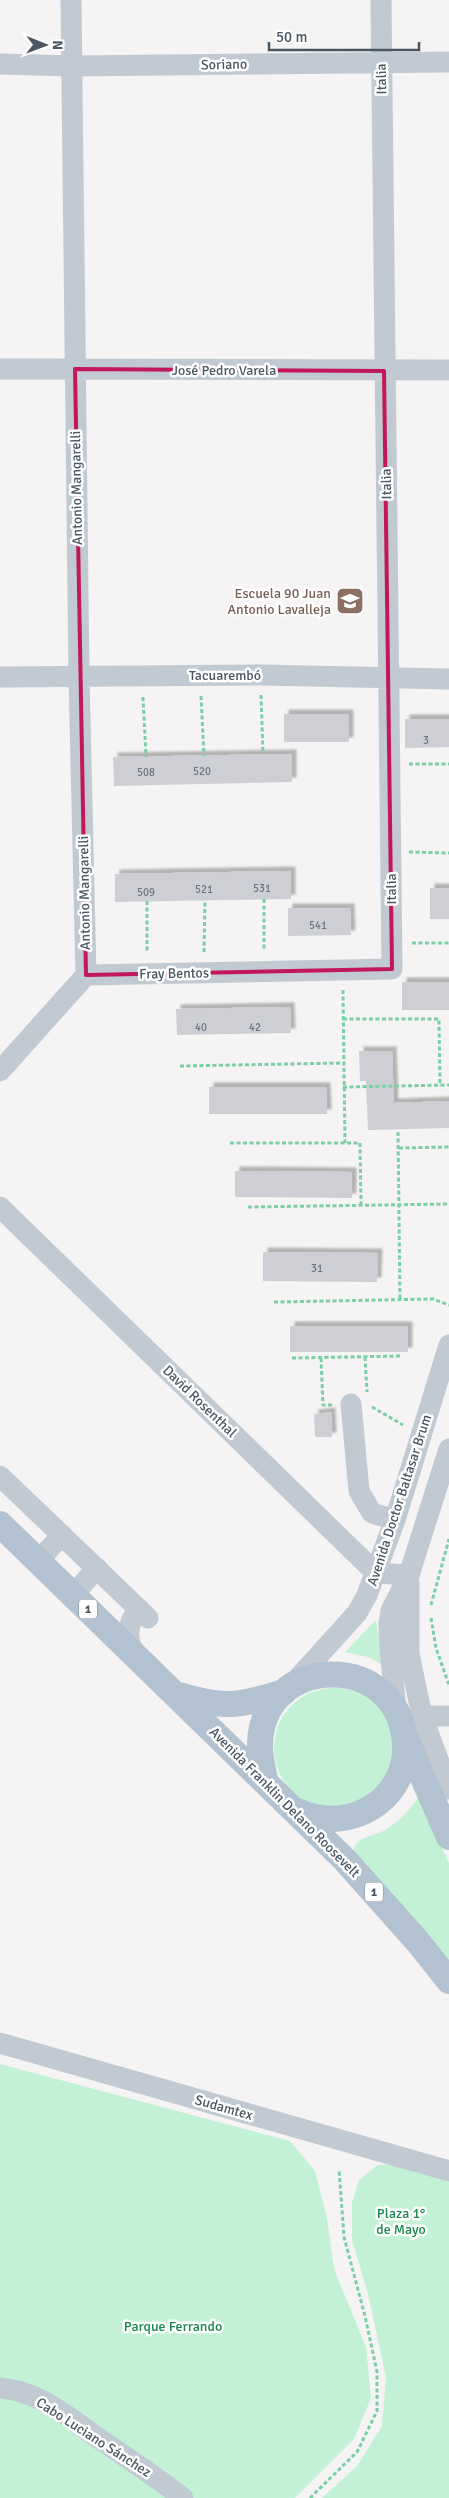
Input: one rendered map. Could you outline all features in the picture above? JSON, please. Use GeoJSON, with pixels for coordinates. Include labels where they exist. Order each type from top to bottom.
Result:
{"type":"FeatureCollection","features":[{"type":"Feature","properties":{"kind":"main road","name":"Avenida Franklin Delano Roosevelt"},"geometry":{"type":"LineString","coordinates":[[0,1524],[176,1694],[369,1886],[449,1981]]}},
{"type":"Feature","properties":{"kind":"main road"},"geometry":{"type":"LineString","coordinates":[[266,1783],[260,1753],[262,1728],[272,1705],[286,1690],[310,1677],[327,1673],[344,1674],[360,1678],[374,1686],[387,1697],[407,1721],[449,1837]]}},
{"type":"Feature","properties":{"kind":"main road","name":"Avenida Franklin Delano Roosevelt"},"geometry":{"type":"LineString","coordinates":[[176,1694],[203,1703],[230,1705],[247,1703],[286,1690]]}},
{"type":"Feature","properties":{"kind":"main road"},"geometry":{"type":"LineString","coordinates":[[292,1809],[310,1816],[334,1819],[358,1815],[373,1807],[386,1796],[399,1776],[405,1751],[407,1721]]}},
{"type":"Feature","properties":{"kind":"street","name":"Antonio Mangarelli"},"geometry":{"type":"LineString","coordinates":[[70,0],[79,677],[86,975]]}},
{"type":"Feature","properties":{"kind":"street","name":"Italia"},"geometry":{"type":"LineString","coordinates":[[381,0],[392,969]]}},
{"type":"Feature","properties":{"kind":"street","name":"Soriano"},"geometry":{"type":"LineString","coordinates":[[0,64],[71,66],[449,62]]}},
{"type":"Feature","properties":{"kind":"street","name":"José Pedro Varela"},"geometry":{"type":"LineString","coordinates":[[0,369],[449,370]]}},
{"type":"Feature","properties":{"kind":"street","name":"Tacuarembó"},"geometry":{"type":"LineString","coordinates":[[0,677],[261,675],[449,679]]}},
{"type":"Feature","properties":{"kind":"street","name":"Fray Bentos"},"geometry":{"type":"LineString","coordinates":[[86,975],[392,969]]}},
{"type":"Feature","properties":{"kind":"street"},"geometry":{"type":"LineString","coordinates":[[0,1071],[86,975]]}},
{"type":"Feature","properties":{"kind":"street","name":"David Rosenthal"},"geometry":{"type":"LineString","coordinates":[[0,1207],[376,1573]]}},
{"type":"Feature","properties":{"kind":"street","name":"Avenida Doctor Baltasar Brum"},"geometry":{"type":"LineString","coordinates":[[286,1690],[357,1613],[376,1573],[395,1520],[449,1346]]}},
{"type":"Feature","properties":{"kind":"street"},"geometry":{"type":"LineString","coordinates":[[359,1404],[359,1491],[372,1513],[395,1520]]}},
{"type":"Feature","properties":{"kind":"street"},"geometry":{"type":"LineString","coordinates":[[418,1443],[449,1452],[409,1575],[391,1611],[388,1624],[407,1721],[449,1789]]}},
{"type":"Feature","properties":{"kind":"street"},"geometry":{"type":"LineString","coordinates":[[0,1476],[144,1613],[130,1623],[128,1631],[131,1647],[135,1654]]}},
{"type":"Feature","properties":{"kind":"street"},"geometry":{"type":"LineString","coordinates":[[38,1561],[62,1534]]}},
{"type":"Feature","properties":{"kind":"street"},"geometry":{"type":"LineString","coordinates":[[73,1595],[97,1568]]}},
{"type":"Feature","properties":{"kind":"street"},"geometry":{"type":"LineString","coordinates":[[376,1573],[409,1575]]}},
{"type":"Feature","properties":{"kind":"street"},"geometry":{"type":"LineString","coordinates":[[407,1721],[449,1716]]}},
{"type":"Feature","properties":{"kind":"street","name":"Sudamtex"},"geometry":{"type":"LineString","coordinates":[[0,2043],[449,2171]]}},
{"type":"Feature","properties":{"kind":"street","name":"Cabo Luciano Sánchez"},"geometry":{"type":"LineString","coordinates":[[0,2388],[10,2388],[46,2402],[160,2480],[183,2498]]}},
{"type":"Feature","properties":{"kind":"path"},"geometry":{"type":"LineString","coordinates":[[200,675],[204,756]]}},
{"type":"Feature","properties":{"kind":"path"},"geometry":{"type":"LineString","coordinates":[[261,675],[263,754]]}},
{"type":"Feature","properties":{"kind":"path"},"geometry":{"type":"LineString","coordinates":[[142,676],[146,757]]}},
{"type":"Feature","properties":{"kind":"path"},"geometry":{"type":"LineString","coordinates":[[390,764],[449,764]]}},
{"type":"Feature","properties":{"kind":"path"},"geometry":{"type":"LineString","coordinates":[[391,852],[449,853]]}},
{"type":"Feature","properties":{"kind":"path"},"geometry":{"type":"LineString","coordinates":[[264,899],[264,971]]}},
{"type":"Feature","properties":{"kind":"path"},"geometry":{"type":"LineString","coordinates":[[204,973],[205,900]]}},
{"type":"Feature","properties":{"kind":"path"},"geometry":{"type":"LineString","coordinates":[[147,901],[147,974]]}},
{"type":"Feature","properties":{"kind":"path"},"geometry":{"type":"LineString","coordinates":[[391,943],[449,943]]}},
{"type":"Feature","properties":{"kind":"path"},"geometry":{"type":"LineString","coordinates":[[342,970],[346,1143]]}},
{"type":"Feature","properties":{"kind":"path"},"geometry":{"type":"LineString","coordinates":[[343,1019],[439,1019],[440,1085]]}},
{"type":"Feature","properties":{"kind":"path"},"geometry":{"type":"LineString","coordinates":[[180,1066],[343,1063]]}},
{"type":"Feature","properties":{"kind":"path"},"geometry":{"type":"LineString","coordinates":[[344,1086],[449,1085]]}},
{"type":"Feature","properties":{"kind":"path"},"geometry":{"type":"LineString","coordinates":[[398,1132],[400,1299]]}},
{"type":"Feature","properties":{"kind":"path"},"geometry":{"type":"LineString","coordinates":[[230,1143],[360,1143],[362,1205]]}},
{"type":"Feature","properties":{"kind":"path"},"geometry":{"type":"LineString","coordinates":[[398,1148],[449,1147]]}},
{"type":"Feature","properties":{"kind":"path"},"geometry":{"type":"LineString","coordinates":[[248,1207],[449,1204]]}},
{"type":"Feature","properties":{"kind":"path"},"geometry":{"type":"LineString","coordinates":[[274,1302],[433,1299],[449,1305]]}},
{"type":"Feature","properties":{"kind":"path"},"geometry":{"type":"LineString","coordinates":[[292,1358],[401,1356]]}},
{"type":"Feature","properties":{"kind":"path"},"geometry":{"type":"LineString","coordinates":[[359,1404],[405,1426],[418,1443]]}},
{"type":"Feature","properties":{"kind":"path"},"geometry":{"type":"LineString","coordinates":[[449,1539],[430,1611],[436,1648],[449,1685]]}},
{"type":"Feature","properties":{"kind":"path"},"geometry":{"type":"LineString","coordinates":[[310,2498],[357,2452],[378,2411],[378,2372],[366,2316],[344,2237],[339,2168]]}},
{"type":"Feature","properties":{"kind":"highlighted area"},"geometry":{"type":"Polygon","coordinates":[[[75,369],[384,371],[392,969],[86,975],[75,369]]]}},
{"type":"Feature","properties":{"kind":"green space"},"geometry":{"type":"Polygon","coordinates":[[[376,1620],[383,1665],[368,1657],[345,1652],[376,1620]]]}},
{"type":"Feature","properties":{"kind":"green space"},"geometry":{"type":"Polygon","coordinates":[[[334,1688],[346,1689],[357,1693],[367,1698],[376,1706],[384,1715],[389,1725],[393,1736],[393,1760],[389,1771],[384,1781],[376,1790],[367,1798],[357,1803],[346,1807],[334,1808],[322,1807],[311,1803],[301,1798],[292,1790],[284,1781],[279,1771],[275,1760],[274,1748],[275,1736],[279,1725],[284,1715],[292,1706],[301,1698],[311,1693],[322,1689],[334,1688]]]}},
{"type":"Feature","properties":{"kind":"green space"},"geometry":{"type":"Polygon","coordinates":[[[418,1798],[449,1863],[449,1963],[356,1854],[354,1849],[362,1839],[383,1831],[393,1824],[418,1798]]]}},
{"type":"Feature","properties":{"kind":"green space","name":"Parque Ferrando"},"geometry":{"type":"Polygon","coordinates":[[[0,2064],[290,2141],[315,2171],[327,2218],[334,2269],[366,2347],[371,2398],[354,2439],[295,2498],[0,2498],[0,2064]]]}},
{"type":"Feature","properties":{"kind":"green space","name":"Plaza 1° de Mayo"},"geometry":{"type":"Polygon","coordinates":[[[401,2164],[449,2178],[449,2498],[322,2498],[357,2466],[382,2426],[386,2377],[368,2294],[352,2240],[352,2203],[359,2180],[378,2165],[401,2164]]]}},
{"type":"Feature","properties":{"kind":"building"},"geometry":{"type":"Polygon","coordinates":[[[284,714],[349,714],[349,742],[284,742],[284,714]]]}},
{"type":"Feature","properties":{"kind":"building"},"geometry":{"type":"Polygon","coordinates":[[[405,719],[449,719],[449,747],[405,748],[405,719]]]}},
{"type":"Feature","properties":{"kind":"building"},"geometry":{"type":"Polygon","coordinates":[[[292,754],[292,782],[114,786],[113,757],[292,754]]]}},
{"type":"Feature","properties":{"kind":"building"},"geometry":{"type":"Polygon","coordinates":[[[291,871],[291,899],[115,902],[115,874],[291,871]]]}},
{"type":"Feature","properties":{"kind":"building"},"geometry":{"type":"Polygon","coordinates":[[[430,888],[449,888],[449,919],[430,919],[430,888]]]}},
{"type":"Feature","properties":{"kind":"building"},"geometry":{"type":"Polygon","coordinates":[[[288,908],[350,908],[351,935],[288,936],[288,908]]]}},
{"type":"Feature","properties":{"kind":"building"},"geometry":{"type":"Polygon","coordinates":[[[402,982],[449,982],[449,1010],[402,1010],[402,982]]]}},
{"type":"Feature","properties":{"kind":"building"},"geometry":{"type":"Polygon","coordinates":[[[290,1007],[291,1033],[177,1035],[176,1009],[290,1007]]]}},
{"type":"Feature","properties":{"kind":"building"},"geometry":{"type":"Polygon","coordinates":[[[359,1051],[392,1051],[394,1103],[449,1101],[449,1128],[368,1130],[366,1081],[360,1081],[359,1051]]]}},
{"type":"Feature","properties":{"kind":"building"},"geometry":{"type":"Polygon","coordinates":[[[209,1087],[326,1087],[327,1114],[209,1114],[209,1087]]]}},
{"type":"Feature","properties":{"kind":"building"},"geometry":{"type":"Polygon","coordinates":[[[235,1171],[352,1172],[352,1198],[235,1197],[235,1171]]]}},
{"type":"Feature","properties":{"kind":"building"},"geometry":{"type":"Polygon","coordinates":[[[263,1252],[378,1253],[377,1282],[263,1281],[263,1252]]]}},
{"type":"Feature","properties":{"kind":"building"},"geometry":{"type":"Polygon","coordinates":[[[290,1326],[408,1326],[408,1352],[290,1352],[290,1326]]]}},
{"type":"Feature","properties":{"kind":"building"},"geometry":{"type":"Polygon","coordinates":[[[331,1412],[332,1437],[315,1437],[314,1414],[331,1412]]]}},
{"type":"Feature","properties":{"kind":"place","name":"Escuela 90 Juan Antonio Lavalleja"},"geometry":{"type":"Point","coordinates":[350,601]}}]}
